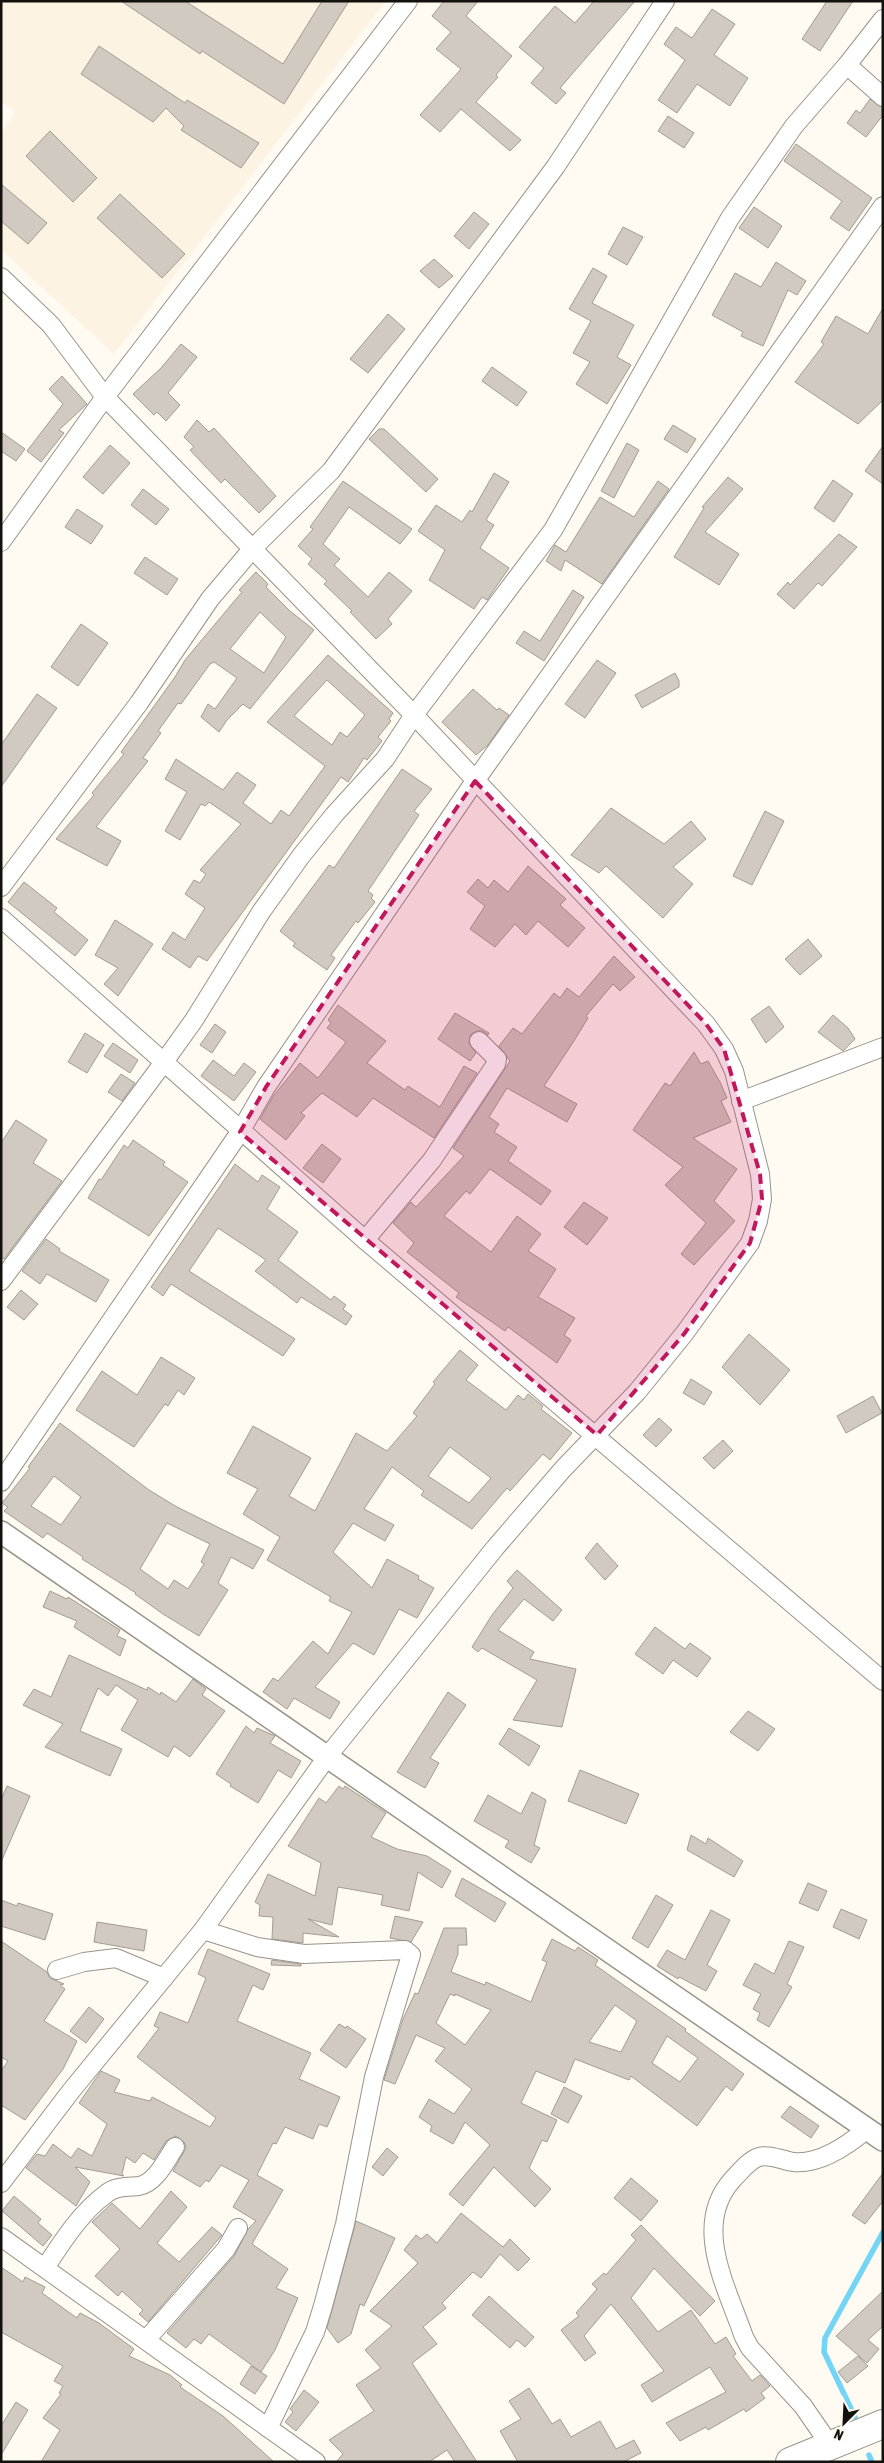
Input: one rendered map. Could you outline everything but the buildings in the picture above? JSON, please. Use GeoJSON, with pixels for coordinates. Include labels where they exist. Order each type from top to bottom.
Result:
{"type":"FeatureCollection","features":[{"type":"Feature","properties":{"kind":"main road"},"geometry":{"type":"LineString","coordinates":[[790,2462],[883,2424]]}},
{"type":"Feature","properties":{"kind":"street"},"geometry":{"type":"LineString","coordinates":[[1,542],[105,397],[408,1]]}},
{"type":"Feature","properties":{"kind":"street"},"geometry":{"type":"LineString","coordinates":[[1,887],[139,703],[210,599],[253,548],[331,471],[556,166],[665,1]]}},
{"type":"Feature","properties":{"kind":"street"},"geometry":{"type":"LineString","coordinates":[[1,1281],[194,1020],[261,912],[301,856],[334,814],[384,759],[414,715],[553,530],[730,218],[794,126],[847,65],[883,19]]}},
{"type":"Feature","properties":{"kind":"street"},"geometry":{"type":"LineString","coordinates":[[847,65],[883,97]]}},
{"type":"Feature","properties":{"kind":"street"},"geometry":{"type":"LineString","coordinates":[[1,1482],[240,1132],[266,1087],[475,781],[883,206]]}},
{"type":"Feature","properties":{"kind":"street"},"geometry":{"type":"LineString","coordinates":[[1,277],[51,325],[105,397],[414,715],[706,1024],[724,1049],[734,1071],[760,1174],[762,1199],[758,1221],[750,1243],[684,1334],[627,1403],[562,1469],[495,1548],[327,1757],[203,1930],[71,2092],[1,2184]]}},
{"type":"Feature","properties":{"kind":"street"},"geometry":{"type":"LineString","coordinates":[[1,918],[240,1132],[883,1681]]}},
{"type":"Feature","properties":{"kind":"street"},"geometry":{"type":"LineString","coordinates":[[365,1240],[432,1160],[496,1064],[498,1059],[479,1041]]}},
{"type":"Feature","properties":{"kind":"street"},"geometry":{"type":"LineString","coordinates":[[741,1101],[883,1047]]}},
{"type":"Feature","properties":{"kind":"street"},"geometry":{"type":"LineString","coordinates":[[1,1532],[875,2134]]}},
{"type":"Feature","properties":{"kind":"street"},"geometry":{"type":"LineString","coordinates":[[203,1930],[257,1947],[304,1954],[405,1950],[411,1955],[374,2077],[345,2224],[323,2306],[315,2332],[268,2428]]}},
{"type":"Feature","properties":{"kind":"street"},"geometry":{"type":"LineString","coordinates":[[57,1970],[104,1958],[116,1958],[164,1978]]}},
{"type":"Feature","properties":{"kind":"street"},"geometry":{"type":"LineString","coordinates":[[830,2445],[803,2406],[750,2348],[744,2337],[714,2245],[712,2222],[721,2196],[730,2182],[742,2169],[758,2157],[767,2156],[796,2162],[812,2159],[875,2134]]}},
{"type":"Feature","properties":{"kind":"street"},"geometry":{"type":"LineString","coordinates":[[45,2268],[65,2238],[106,2193],[121,2187],[141,2186],[158,2173],[175,2147]]}},
{"type":"Feature","properties":{"kind":"street"},"geometry":{"type":"LineString","coordinates":[[146,2340],[226,2249],[238,2228]]}},
{"type":"Feature","properties":{"kind":"street"},"geometry":{"type":"LineString","coordinates":[[1,2237],[316,2462]]}},
{"type":"Feature","properties":{"kind":"highlighted area"},"geometry":{"type":"Polygon","coordinates":[[[475,781],[706,1024],[724,1049],[760,1174],[762,1199],[750,1243],[684,1334],[597,1435],[240,1132],[266,1087],[475,781]]]}},
{"type":"Feature","properties":{"kind":"shaded area"},"geometry":{"type":"Polygon","coordinates":[[[1,1],[386,1],[114,354],[1,250],[1,133],[15,112],[1,102],[1,1]]]}},
{"type":"Feature","properties":{"kind":"waterway"},"geometry":{"type":"LineString","coordinates":[[855,2417],[824,2352],[825,2338],[883,2232]]}},
{"type":"Feature","properties":{"kind":"waterway"},"geometry":{"type":"LineString","coordinates":[[869,2455],[872,2462]]}}]}
